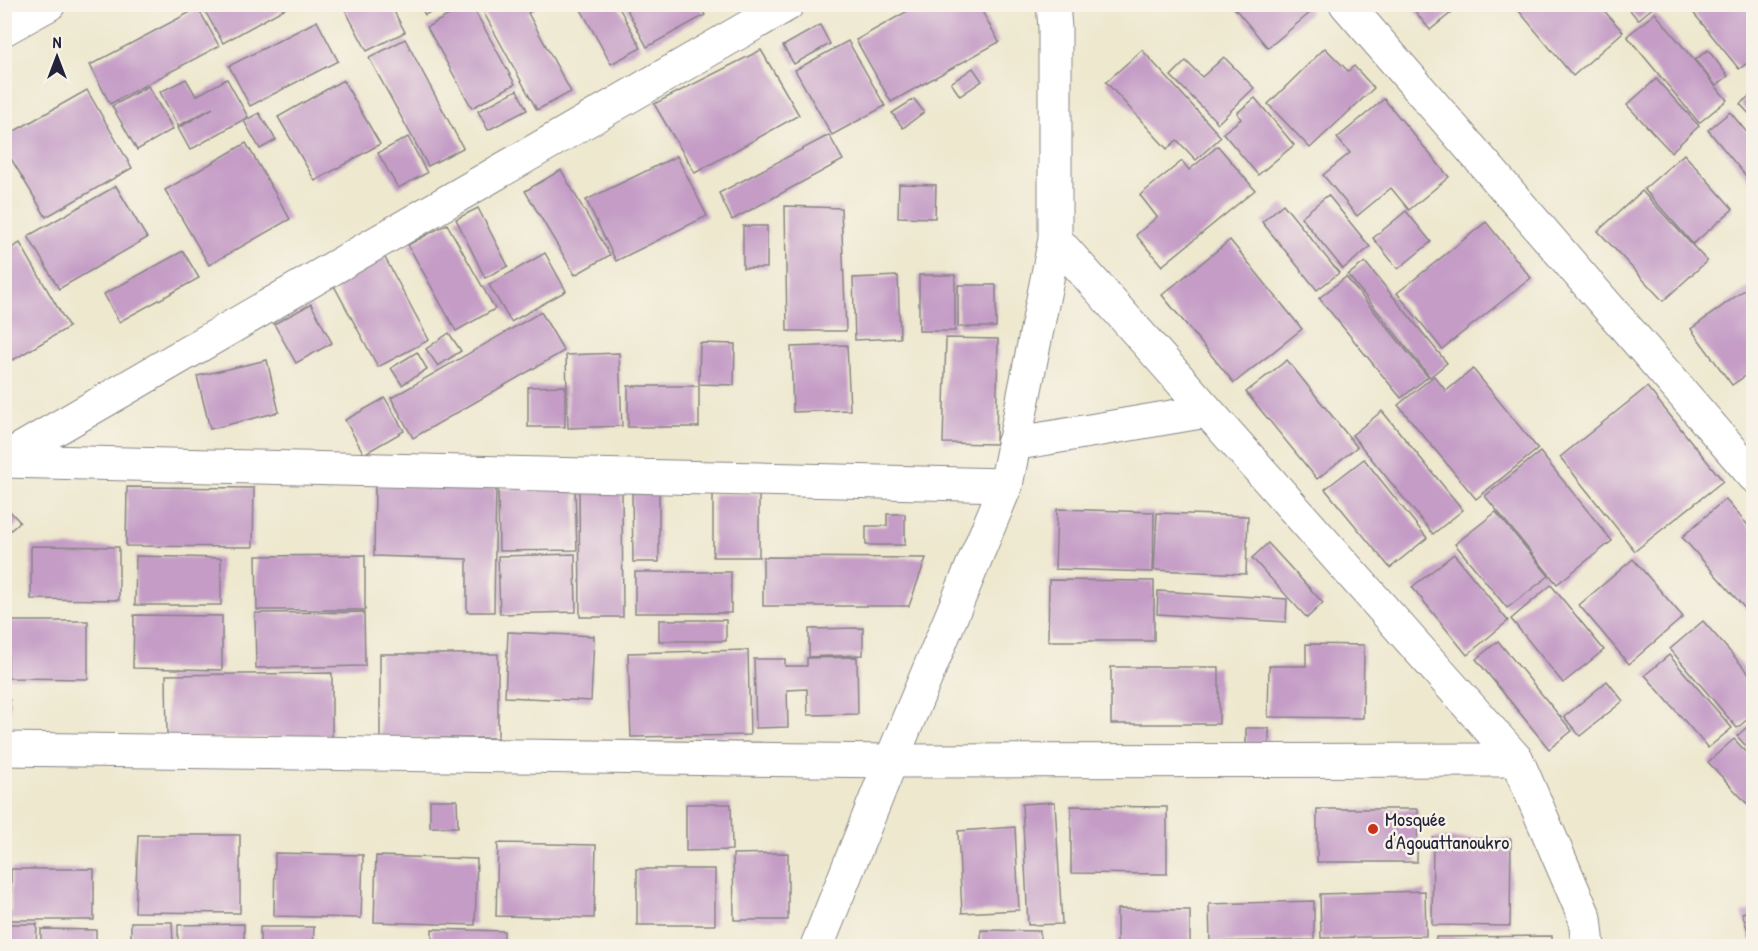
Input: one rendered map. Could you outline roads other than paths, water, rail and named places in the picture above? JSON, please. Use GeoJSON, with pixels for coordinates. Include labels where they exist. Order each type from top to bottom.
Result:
{"type":"FeatureCollection","features":[{"type":"Feature","properties":{"kind":"street"},"geometry":{"type":"LineString","coordinates":[[4,29],[49,4]]}},
{"type":"Feature","properties":{"kind":"street"},"geometry":{"type":"LineString","coordinates":[[4,460],[788,4]]}},
{"type":"Feature","properties":{"kind":"street"},"geometry":{"type":"LineString","coordinates":[[817,946],[1006,485],[1055,239],[1053,4]]}},
{"type":"Feature","properties":{"kind":"street"},"geometry":{"type":"LineString","coordinates":[[1346,4],[1754,476]]}},
{"type":"Feature","properties":{"kind":"street"},"geometry":{"type":"LineString","coordinates":[[1055,239],[1517,760],[1585,918],[1588,946]]}},
{"type":"Feature","properties":{"kind":"street"},"geometry":{"type":"LineString","coordinates":[[1013,444],[1207,411]]}},
{"type":"Feature","properties":{"kind":"street"},"geometry":{"type":"LineString","coordinates":[[4,460],[1006,485]]}},
{"type":"Feature","properties":{"kind":"street"},"geometry":{"type":"LineString","coordinates":[[4,749],[891,761],[1517,760]]}},
{"type":"Feature","properties":{"kind":"place","name":"Mosquée d'Agouattanoukro"},"geometry":{"type":"Point","coordinates":[1373,829]}}]}
